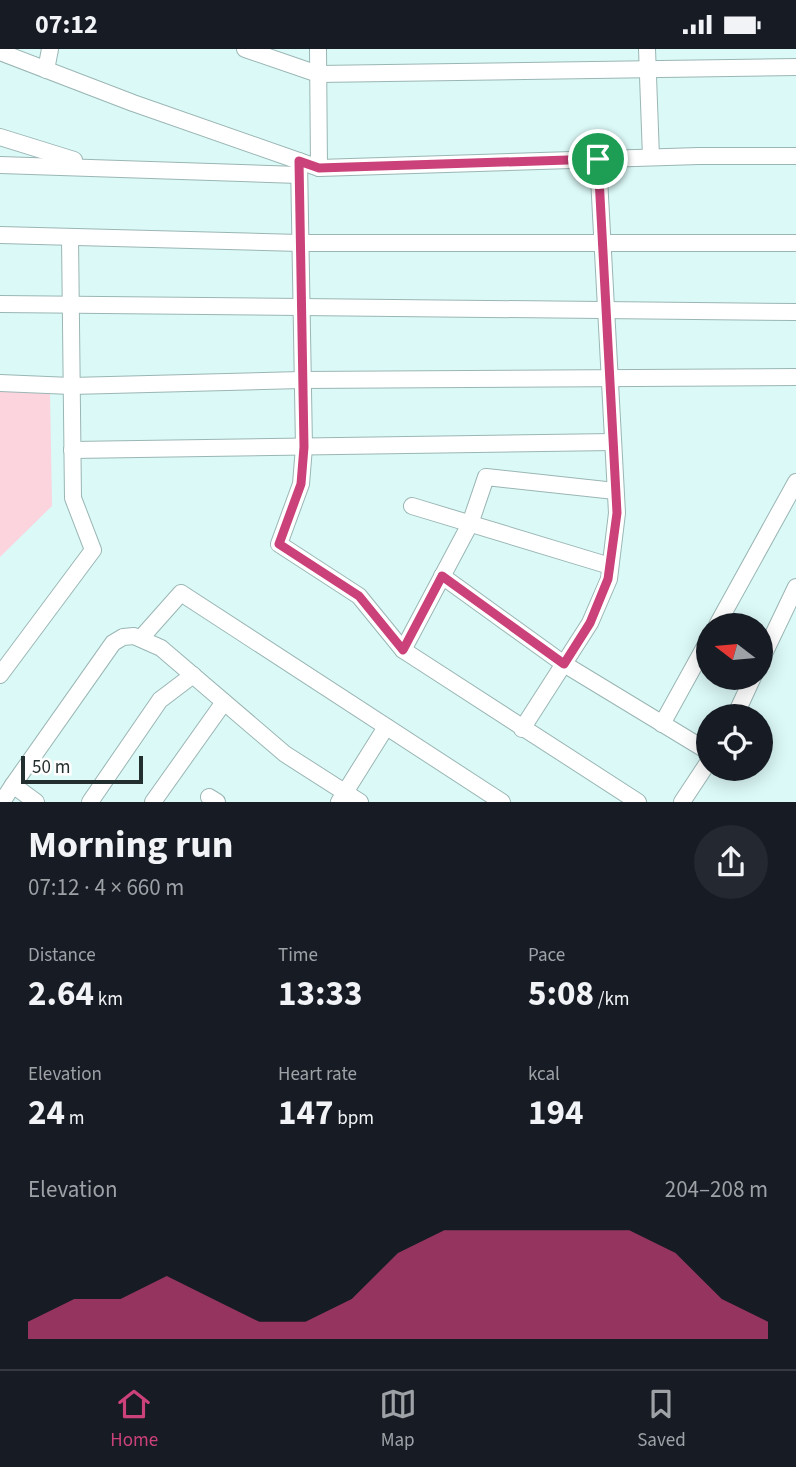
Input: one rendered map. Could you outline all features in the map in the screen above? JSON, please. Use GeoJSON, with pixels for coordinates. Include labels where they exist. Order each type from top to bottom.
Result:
{"type":"FeatureCollection","features":[{"type":"Feature","properties":{"kind":"street"},"geometry":{"type":"LineString","coordinates":[[46,70],[51,49]]}},
{"type":"Feature","properties":{"kind":"street"},"geometry":{"type":"LineString","coordinates":[[245,49],[318,74],[796,67]]}},
{"type":"Feature","properties":{"kind":"street"},"geometry":{"type":"LineString","coordinates":[[318,49],[319,168]]}},
{"type":"Feature","properties":{"kind":"street"},"geometry":{"type":"LineString","coordinates":[[647,49],[651,157]]}},
{"type":"Feature","properties":{"kind":"street"},"geometry":{"type":"LineString","coordinates":[[0,52],[299,168]]}},
{"type":"Feature","properties":{"kind":"street"},"geometry":{"type":"LineString","coordinates":[[0,137],[93,166]]}},
{"type":"Feature","properties":{"kind":"street"},"geometry":{"type":"LineString","coordinates":[[0,165],[319,168],[651,157],[796,156]]}},
{"type":"Feature","properties":{"kind":"street"},"geometry":{"type":"LineString","coordinates":[[522,729],[590,623],[608,579],[610,566],[617,513],[598,159]]}},
{"type":"Feature","properties":{"kind":"street"},"geometry":{"type":"LineString","coordinates":[[299,168],[304,447],[301,484],[279,544],[359,596],[403,650],[638,802]]}},
{"type":"Feature","properties":{"kind":"street"},"geometry":{"type":"LineString","coordinates":[[0,236],[300,243],[796,243]]}},
{"type":"Feature","properties":{"kind":"street"},"geometry":{"type":"LineString","coordinates":[[0,674],[93,550],[73,498],[70,237]]}},
{"type":"Feature","properties":{"kind":"street"},"geometry":{"type":"LineString","coordinates":[[0,304],[796,312]]}},
{"type":"Feature","properties":{"kind":"street"},"geometry":{"type":"LineString","coordinates":[[0,383],[71,386],[301,380],[796,377]]}},
{"type":"Feature","properties":{"kind":"street"},"geometry":{"type":"LineString","coordinates":[[72,450],[613,442]]}},
{"type":"Feature","properties":{"kind":"street"},"geometry":{"type":"LineString","coordinates":[[403,650],[470,523],[486,477],[615,491]]}},
{"type":"Feature","properties":{"kind":"street"},"geometry":{"type":"LineString","coordinates":[[725,613],[789,511],[796,482]]}},
{"type":"Feature","properties":{"kind":"street"},"geometry":{"type":"LineString","coordinates":[[412,506],[610,566]]}},
{"type":"Feature","properties":{"kind":"street"},"geometry":{"type":"LineString","coordinates":[[442,576],[564,664],[696,745]]}},
{"type":"Feature","properties":{"kind":"street"},"geometry":{"type":"LineString","coordinates":[[774,633],[796,587]]}},
{"type":"Feature","properties":{"kind":"street"},"geometry":{"type":"LineString","coordinates":[[141,638],[181,593],[502,802]]}},
{"type":"Feature","properties":{"kind":"street"},"geometry":{"type":"LineString","coordinates":[[2,802],[113,643],[123,637],[141,638],[161,648],[285,754],[342,797],[360,802]]}},
{"type":"Feature","properties":{"kind":"street"},"geometry":{"type":"LineString","coordinates":[[662,724],[696,663]]}},
{"type":"Feature","properties":{"kind":"street"},"geometry":{"type":"LineString","coordinates":[[90,802],[160,700],[193,675]]}},
{"type":"Feature","properties":{"kind":"street"},"geometry":{"type":"LineString","coordinates":[[153,802],[224,702]]}},
{"type":"Feature","properties":{"kind":"street"},"geometry":{"type":"LineString","coordinates":[[342,797],[386,727]]}},
{"type":"Feature","properties":{"kind":"street"},"geometry":{"type":"LineString","coordinates":[[682,802],[696,781]]}},
{"type":"Feature","properties":{"kind":"street"},"geometry":{"type":"LineString","coordinates":[[13,785],[36,802]]}},
{"type":"Feature","properties":{"kind":"shaded area"},"geometry":{"type":"Polygon","coordinates":[[[0,391],[50,393],[52,506],[0,557],[0,391]]]}},
{"type":"Feature","properties":{"kind":"route"},"geometry":{"type":"LineString","coordinates":[[598,159],[617,513],[608,579],[590,623],[564,664],[442,576],[403,650],[359,596],[279,544],[301,484],[304,447],[299,161],[319,168],[598,159]]}}]}
